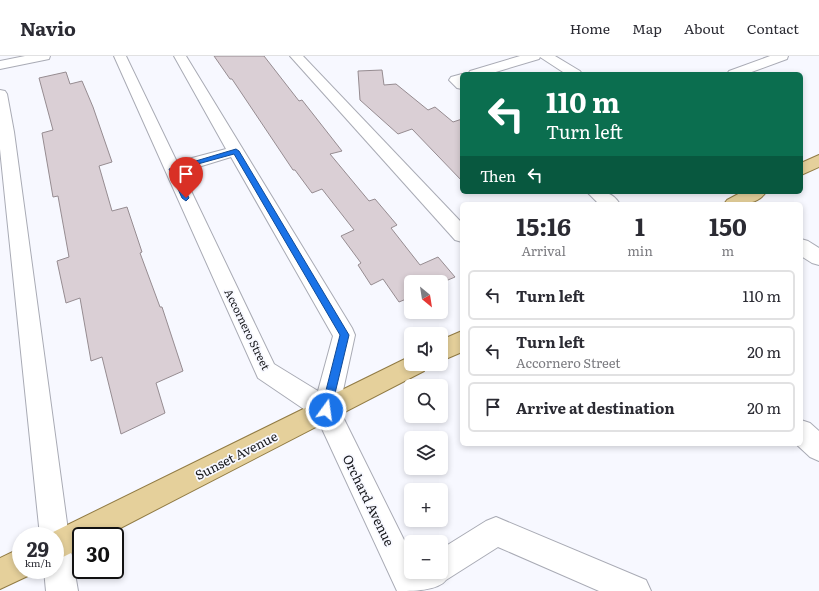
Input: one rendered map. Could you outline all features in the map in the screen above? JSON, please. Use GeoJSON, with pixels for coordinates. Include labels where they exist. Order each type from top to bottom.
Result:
{"type":"FeatureCollection","features":[{"type":"Feature","properties":{"kind":"main road"},"geometry":{"type":"LineString","coordinates":[[803,169],[819,160]]}},
{"type":"Feature","properties":{"kind":"main road"},"geometry":{"type":"LineString","coordinates":[[739,202],[753,194]]}},
{"type":"Feature","properties":{"kind":"main road"},"geometry":{"type":"LineString","coordinates":[[448,348],[460,342]]}},
{"type":"Feature","properties":{"kind":"main road","name":"Sunset Avenue"},"geometry":{"type":"LineString","coordinates":[[64,538],[326,410],[404,370]]}},
{"type":"Feature","properties":{"kind":"main road"},"geometry":{"type":"LineString","coordinates":[[0,574],[12,568]]}},
{"type":"Feature","properties":{"kind":"street"},"geometry":{"type":"LineString","coordinates":[[6,62],[44,56]]}},
{"type":"Feature","properties":{"kind":"street","name":"Accornero Street"},"geometry":{"type":"LineString","coordinates":[[120,56],[266,371],[326,410]]}},
{"type":"Feature","properties":{"kind":"street"},"geometry":{"type":"LineString","coordinates":[[180,56],[344,335],[326,410]]}},
{"type":"Feature","properties":{"kind":"street"},"geometry":{"type":"LineString","coordinates":[[482,72],[534,56]]}},
{"type":"Feature","properties":{"kind":"street"},"geometry":{"type":"LineString","coordinates":[[546,56],[572,72]]}},
{"type":"Feature","properties":{"kind":"street"},"geometry":{"type":"LineString","coordinates":[[739,72],[782,56]]}},
{"type":"Feature","properties":{"kind":"street"},"geometry":{"type":"LineString","coordinates":[[304,57],[460,233]]}},
{"type":"Feature","properties":{"kind":"street"},"geometry":{"type":"LineString","coordinates":[[0,94],[6,132],[53,527]]}},
{"type":"Feature","properties":{"kind":"street"},"geometry":{"type":"LineString","coordinates":[[172,169],[236,151]]}},
{"type":"Feature","properties":{"kind":"street"},"geometry":{"type":"LineString","coordinates":[[598,194],[608,202]]}},
{"type":"Feature","properties":{"kind":"street"},"geometry":{"type":"LineString","coordinates":[[803,247],[819,258]]}},
{"type":"Feature","properties":{"kind":"street","name":"Orchard Avenue"},"geometry":{"type":"LineString","coordinates":[[326,410],[419,583]]}},
{"type":"Feature","properties":{"kind":"street"},"geometry":{"type":"LineString","coordinates":[[803,434],[819,448]]}},
{"type":"Feature","properties":{"kind":"street"},"geometry":{"type":"LineString","coordinates":[[448,562],[496,531],[635,591]]}},
{"type":"Feature","properties":{"kind":"street"},"geometry":{"type":"LineString","coordinates":[[60,579],[62,591]]}},
{"type":"Feature","properties":{"kind":"building"},"geometry":{"type":"Polygon","coordinates":[[[214,56],[264,56],[299,101],[302,100],[342,151],[330,154],[369,201],[375,199],[397,225],[391,228],[420,265],[438,257],[455,277],[448,280],[448,275],[404,275],[404,300],[399,302],[383,279],[371,285],[358,265],[361,263],[341,236],[354,230],[322,189],[312,193],[295,170],[293,170],[232,79],[230,79],[214,56]]]}},
{"type":"Feature","properties":{"kind":"building"},"geometry":{"type":"Polygon","coordinates":[[[382,70],[384,85],[396,84],[428,110],[435,107],[453,122],[460,120],[460,179],[412,129],[398,134],[360,100],[358,71],[382,70]]]}},
{"type":"Feature","properties":{"kind":"building"},"geometry":{"type":"Polygon","coordinates":[[[66,72],[70,84],[82,81],[93,107],[112,162],[99,166],[112,211],[127,207],[142,252],[140,253],[160,307],[162,307],[183,371],[156,383],[165,413],[121,434],[102,357],[91,361],[80,298],[66,303],[57,261],[69,257],[58,196],[53,197],[42,133],[53,130],[39,78],[66,72]]]}},
{"type":"Feature","properties":{"kind":"route"},"geometry":{"type":"LineString","coordinates":[[186,198],[172,169],[236,151],[344,335],[326,410]]}}]}
